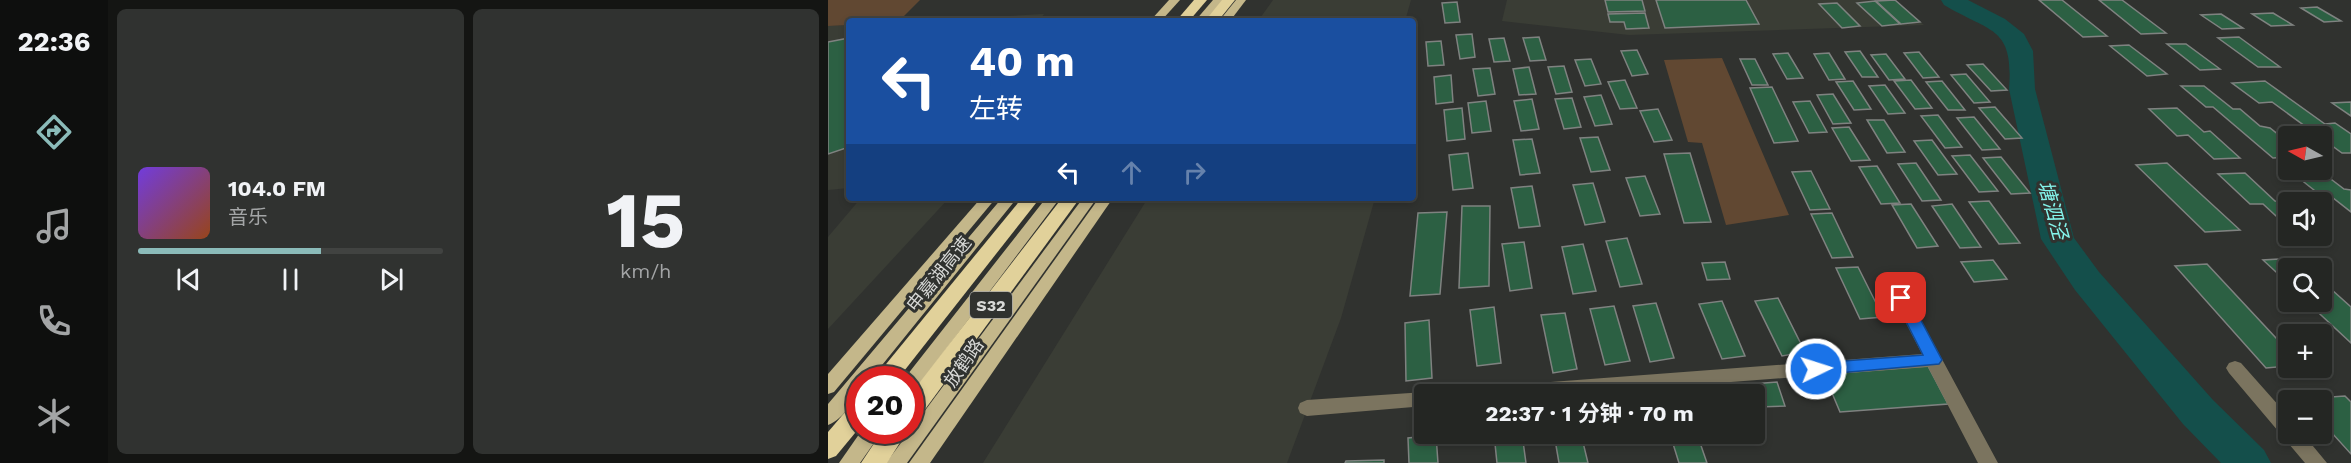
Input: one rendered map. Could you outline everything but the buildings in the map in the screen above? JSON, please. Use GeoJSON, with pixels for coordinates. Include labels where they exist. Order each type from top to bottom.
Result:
{"type":"FeatureCollection","features":[{"type":"Feature","properties":{"kind":"highway"},"geometry":{"type":"LineString","coordinates":[[1214,18],[1229,0]]}},
{"type":"Feature","properties":{"kind":"highway"},"geometry":{"type":"LineString","coordinates":[[1183,18],[1195,1]]}},
{"type":"Feature","properties":{"kind":"highway","name":"申嘉湖高速"},"geometry":{"type":"LineString","coordinates":[[895,366],[1028,201]]}},
{"type":"Feature","properties":{"kind":"highway","name":"S32"},"geometry":{"type":"LineString","coordinates":[[924,394],[1069,201]]}},
{"type":"Feature","properties":{"kind":"highway"},"geometry":{"type":"LineString","coordinates":[[828,449],[846,427]]}},
{"type":"Feature","properties":{"kind":"highway"},"geometry":{"type":"LineString","coordinates":[[873,463],[887,444]]}},
{"type":"Feature","properties":{"kind":"main road"},"geometry":{"type":"LineString","coordinates":[[1158,18],[1175,0]]}},
{"type":"Feature","properties":{"kind":"main road"},"geometry":{"type":"LineString","coordinates":[[1203,18],[1219,0]]}},
{"type":"Feature","properties":{"kind":"main road"},"geometry":{"type":"LineString","coordinates":[[1226,18],[1241,0]]}},
{"type":"Feature","properties":{"kind":"main road"},"geometry":{"type":"LineString","coordinates":[[1237,18],[1251,0]]}},
{"type":"Feature","properties":{"kind":"main road"},"geometry":{"type":"LineString","coordinates":[[1171,18],[1195,1]]}},
{"type":"Feature","properties":{"kind":"main road"},"geometry":{"type":"LineString","coordinates":[[828,387],[986,201]]}},
{"type":"Feature","properties":{"kind":"main road"},"geometry":{"type":"LineString","coordinates":[[828,417],[1008,201]]}},
{"type":"Feature","properties":{"kind":"main road"},"geometry":{"type":"LineString","coordinates":[[890,366],[1027,201]]}},
{"type":"Feature","properties":{"kind":"main road","name":"放鹤路"},"geometry":{"type":"LineString","coordinates":[[924,366],[1051,201]]}},
{"type":"Feature","properties":{"kind":"main road"},"geometry":{"type":"LineString","coordinates":[[896,463],[1088,201]]}},
{"type":"Feature","properties":{"kind":"main road","name":"放鹤路"},"geometry":{"type":"LineString","coordinates":[[919,463],[1104,201]]}},
{"type":"Feature","properties":{"kind":"main road"},"geometry":{"type":"LineString","coordinates":[[828,441],[846,419]]}},
{"type":"Feature","properties":{"kind":"main road"},"geometry":{"type":"LineString","coordinates":[[849,463],[863,444]]}},
{"type":"Feature","properties":{"kind":"lane"},"geometry":{"type":"LineString","coordinates":[[1901,298],[1988,463]]}},
{"type":"Feature","properties":{"kind":"lane"},"geometry":{"type":"LineString","coordinates":[[1618,384],[1934,360]]}},
{"type":"Feature","properties":{"kind":"lane"},"geometry":{"type":"LineString","coordinates":[[2235,368],[2278,418]]}},
{"type":"Feature","properties":{"kind":"lane"},"geometry":{"type":"LineString","coordinates":[[1307,408],[1414,400]]}},
{"type":"Feature","properties":{"kind":"lane"},"geometry":{"type":"LineString","coordinates":[[2300,444],[2317,463]]}},
{"type":"Feature","properties":{"kind":"shaded area"},"geometry":{"type":"Polygon","coordinates":[[[828,0],[920,0],[902,18],[846,18],[846,25],[828,26],[828,0]]]}},
{"type":"Feature","properties":{"kind":"shaded area"},"geometry":{"type":"Polygon","coordinates":[[[1273,0],[1411,0],[1406,18],[1260,18],[1273,0]]]}},
{"type":"Feature","properties":{"kind":"shaded area"},"geometry":{"type":"Polygon","coordinates":[[[1507,0],[1894,0],[1924,25],[1629,35],[1502,21],[1507,0]]]}},
{"type":"Feature","properties":{"kind":"shaded area"},"geometry":{"type":"Polygon","coordinates":[[[1044,14],[1041,18],[972,18],[1044,14]]]}},
{"type":"Feature","properties":{"kind":"shaded area"},"geometry":{"type":"Polygon","coordinates":[[[846,25],[846,188],[828,190],[828,26],[846,25]]]}},
{"type":"Feature","properties":{"kind":"shaded area"},"geometry":{"type":"Polygon","coordinates":[[[1722,58],[1789,215],[1726,225],[1702,143],[1688,142],[1664,60],[1722,58]]]}},
{"type":"Feature","properties":{"kind":"shaded area"},"geometry":{"type":"Polygon","coordinates":[[[858,201],[946,201],[828,329],[828,237],[858,201]]]}},
{"type":"Feature","properties":{"kind":"shaded area"},"geometry":{"type":"Polygon","coordinates":[[[1146,201],[1374,201],[1341,318],[1287,463],[983,463],[1146,201]]]}},
{"type":"Feature","properties":{"kind":"waterway","name":"塘泗泾"},"geometry":{"type":"LineString","coordinates":[[1952,0],[1996,24],[2016,39],[2021,51],[2023,67],[2022,89],[2058,239],[2087,281],[2198,412],[2249,463]]}},
{"type":"Feature","properties":{"kind":"route"},"geometry":{"type":"LineString","coordinates":[[1816,369],[1934,360],[1901,298]]}}]}
